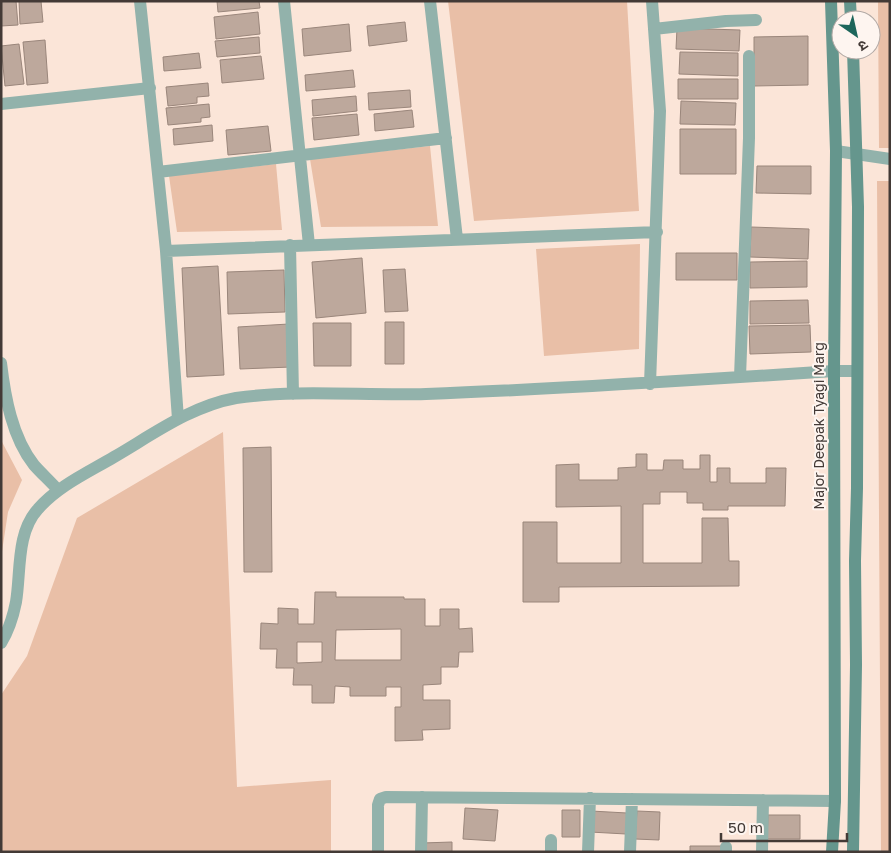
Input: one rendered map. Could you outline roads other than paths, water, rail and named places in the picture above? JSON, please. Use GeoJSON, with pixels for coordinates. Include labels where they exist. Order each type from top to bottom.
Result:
{"type":"FeatureCollection","features":[{"type":"Feature","properties":{"kind":"street"},"geometry":{"type":"LineString","coordinates":[[140,1],[166,251],[178,419]]}},
{"type":"Feature","properties":{"kind":"street"},"geometry":{"type":"LineString","coordinates":[[284,1],[309,245]]}},
{"type":"Feature","properties":{"kind":"street"},"geometry":{"type":"LineString","coordinates":[[430,1],[457,239]]}},
{"type":"Feature","properties":{"kind":"street"},"geometry":{"type":"LineString","coordinates":[[650,384],[660,111],[652,1]]}},
{"type":"Feature","properties":{"kind":"street","name":"Major Deepak Tyagi Marg"},"geometry":{"type":"LineString","coordinates":[[831,1],[836,151],[834,801],[832,852]]}},
{"type":"Feature","properties":{"kind":"street"},"geometry":{"type":"LineString","coordinates":[[654,29],[726,21],[756,20]]}},
{"type":"Feature","properties":{"kind":"street"},"geometry":{"type":"LineString","coordinates":[[740,377],[747,201],[749,56]]}},
{"type":"Feature","properties":{"kind":"street"},"geometry":{"type":"LineString","coordinates":[[853,60],[858,207],[855,561],[856,694],[853,852]]}},
{"type":"Feature","properties":{"kind":"street"},"geometry":{"type":"LineString","coordinates":[[1,104],[150,88]]}},
{"type":"Feature","properties":{"kind":"street"},"geometry":{"type":"LineString","coordinates":[[158,172],[446,138]]}},
{"type":"Feature","properties":{"kind":"street"},"geometry":{"type":"LineString","coordinates":[[836,151],[890,159]]}},
{"type":"Feature","properties":{"kind":"street"},"geometry":{"type":"LineString","coordinates":[[166,251],[657,232]]}},
{"type":"Feature","properties":{"kind":"street"},"geometry":{"type":"LineString","coordinates":[[290,245],[293,394]]}},
{"type":"Feature","properties":{"kind":"street"},"geometry":{"type":"LineString","coordinates":[[2,371],[17,435],[34,464],[58,490]]}},
{"type":"Feature","properties":{"kind":"street"},"geometry":{"type":"LineString","coordinates":[[1,643],[9,629],[16,604],[24,538],[28,522],[38,509],[58,490],[178,419],[214,404],[236,398],[293,394],[423,394],[650,384],[857,371]]}},
{"type":"Feature","properties":{"kind":"street"},"geometry":{"type":"LineString","coordinates":[[378,852],[378,805],[380,799],[386,796],[834,801]]}},
{"type":"Feature","properties":{"kind":"street"},"geometry":{"type":"LineString","coordinates":[[421,852],[422,797]]}},
{"type":"Feature","properties":{"kind":"street"},"geometry":{"type":"LineString","coordinates":[[588,852],[590,798]]}},
{"type":"Feature","properties":{"kind":"street"},"geometry":{"type":"LineString","coordinates":[[630,852],[632,799]]}},
{"type":"Feature","properties":{"kind":"street"},"geometry":{"type":"LineString","coordinates":[[762,852],[763,800]]}}]}
